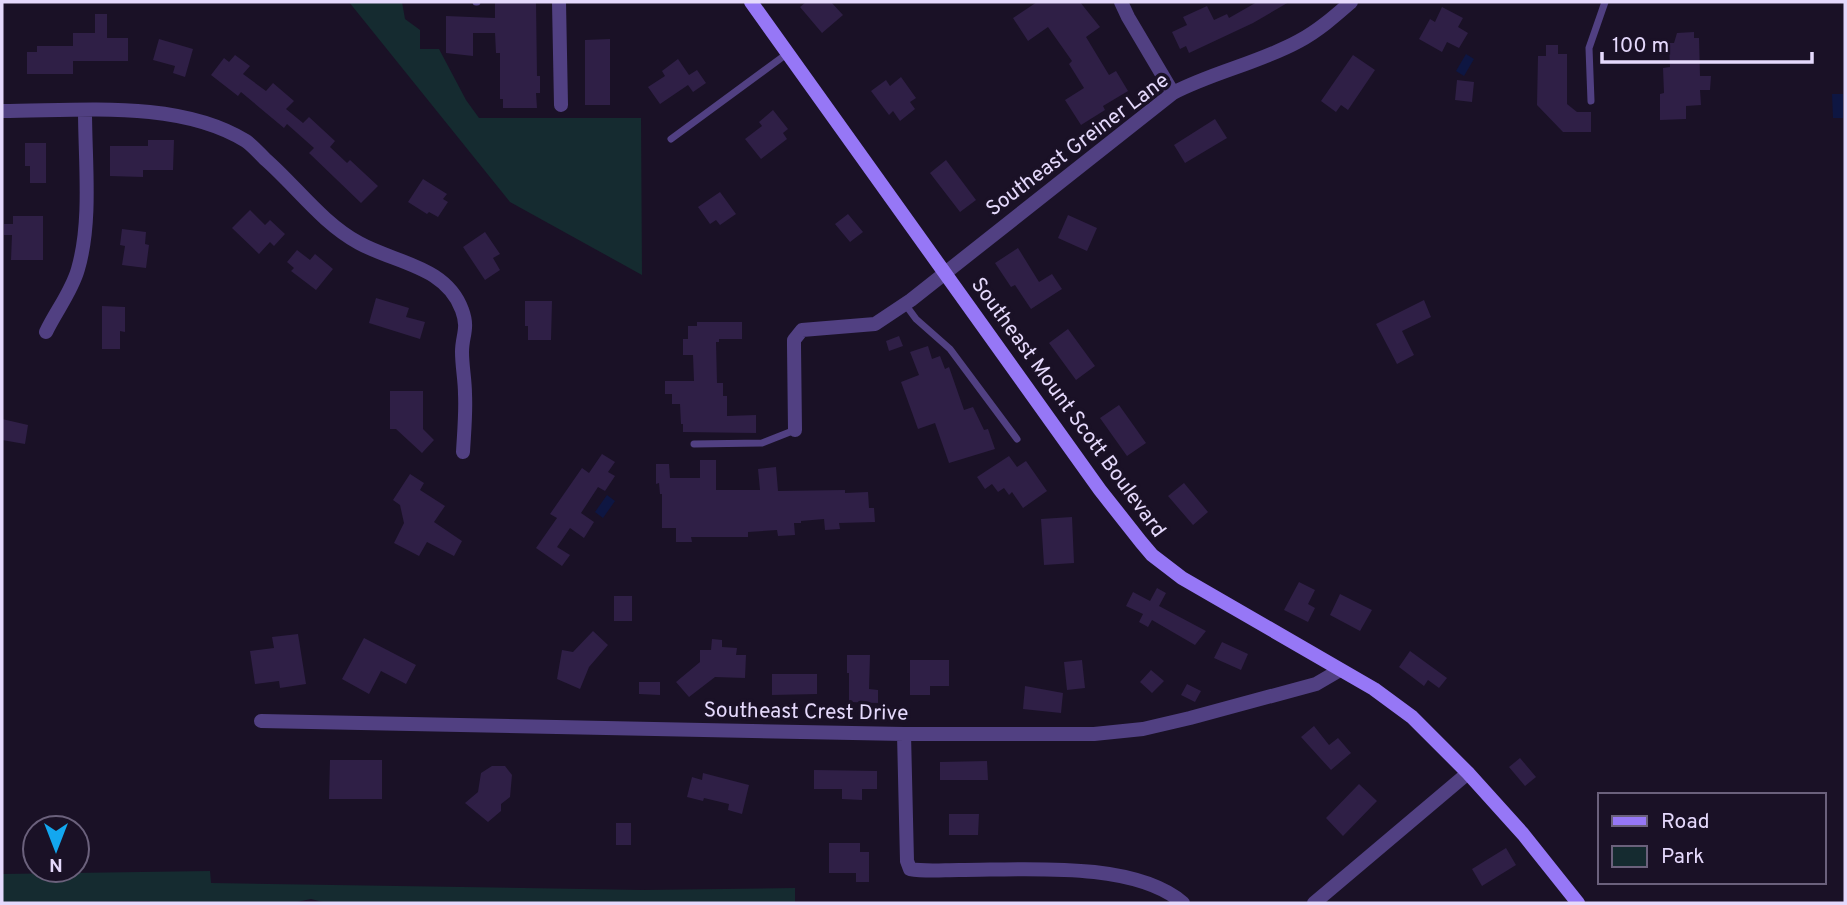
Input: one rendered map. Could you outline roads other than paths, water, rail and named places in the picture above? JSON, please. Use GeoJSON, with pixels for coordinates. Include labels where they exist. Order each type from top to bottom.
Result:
{"type":"FeatureCollection","features":[{"type":"Feature","properties":{"kind":"main road","name":"Southeast Mount Scott Boulevard"},"geometry":{"type":"LineString","coordinates":[[751,2],[1106,499],[1152,555],[1182,578],[1374,689],[1412,717],[1468,773],[1530,843],[1578,903]]}},
{"type":"Feature","properties":{"kind":"street"},"geometry":{"type":"LineString","coordinates":[[559,2],[561,105]]}},
{"type":"Feature","properties":{"kind":"street"},"geometry":{"type":"LineString","coordinates":[[1121,2],[1173,93]]}},
{"type":"Feature","properties":{"kind":"street","name":"Southeast Greiner Lane"},"geometry":{"type":"LineString","coordinates":[[795,430],[794,346],[797,334],[807,329],[875,324],[905,304],[1173,93],[1197,81],[1271,55],[1301,40],[1351,2]]}},
{"type":"Feature","properties":{"kind":"street"},"geometry":{"type":"LineString","coordinates":[[2,111],[138,112],[181,116],[204,123],[246,141],[338,230],[360,244],[418,266],[442,281],[462,309],[466,332],[462,350],[466,396],[463,452]]}},
{"type":"Feature","properties":{"kind":"street"},"geometry":{"type":"LineString","coordinates":[[46,332],[58,306],[71,289],[83,251],[85,111]]}},
{"type":"Feature","properties":{"kind":"street","name":"Southeast Crest Drive"},"geometry":{"type":"LineString","coordinates":[[261,721],[904,734],[1094,734],[1143,729],[1316,684],[1340,670]]}},
{"type":"Feature","properties":{"kind":"street"},"geometry":{"type":"LineString","coordinates":[[904,734],[907,861],[910,869],[1072,870],[1138,879],[1159,887],[1183,903]]}},
{"type":"Feature","properties":{"kind":"street"},"geometry":{"type":"LineString","coordinates":[[1314,903],[1468,773]]}},
{"type":"Feature","properties":{"kind":"lane"},"geometry":{"type":"LineString","coordinates":[[1591,102],[1589,48],[1605,2]]}},
{"type":"Feature","properties":{"kind":"lane"},"geometry":{"type":"LineString","coordinates":[[671,139],[788,53]]}},
{"type":"Feature","properties":{"kind":"lane"},"geometry":{"type":"LineString","coordinates":[[905,304],[916,319],[950,349],[1017,439]]}},
{"type":"Feature","properties":{"kind":"lane"},"geometry":{"type":"LineString","coordinates":[[694,444],[762,443],[795,430]]}}]}
